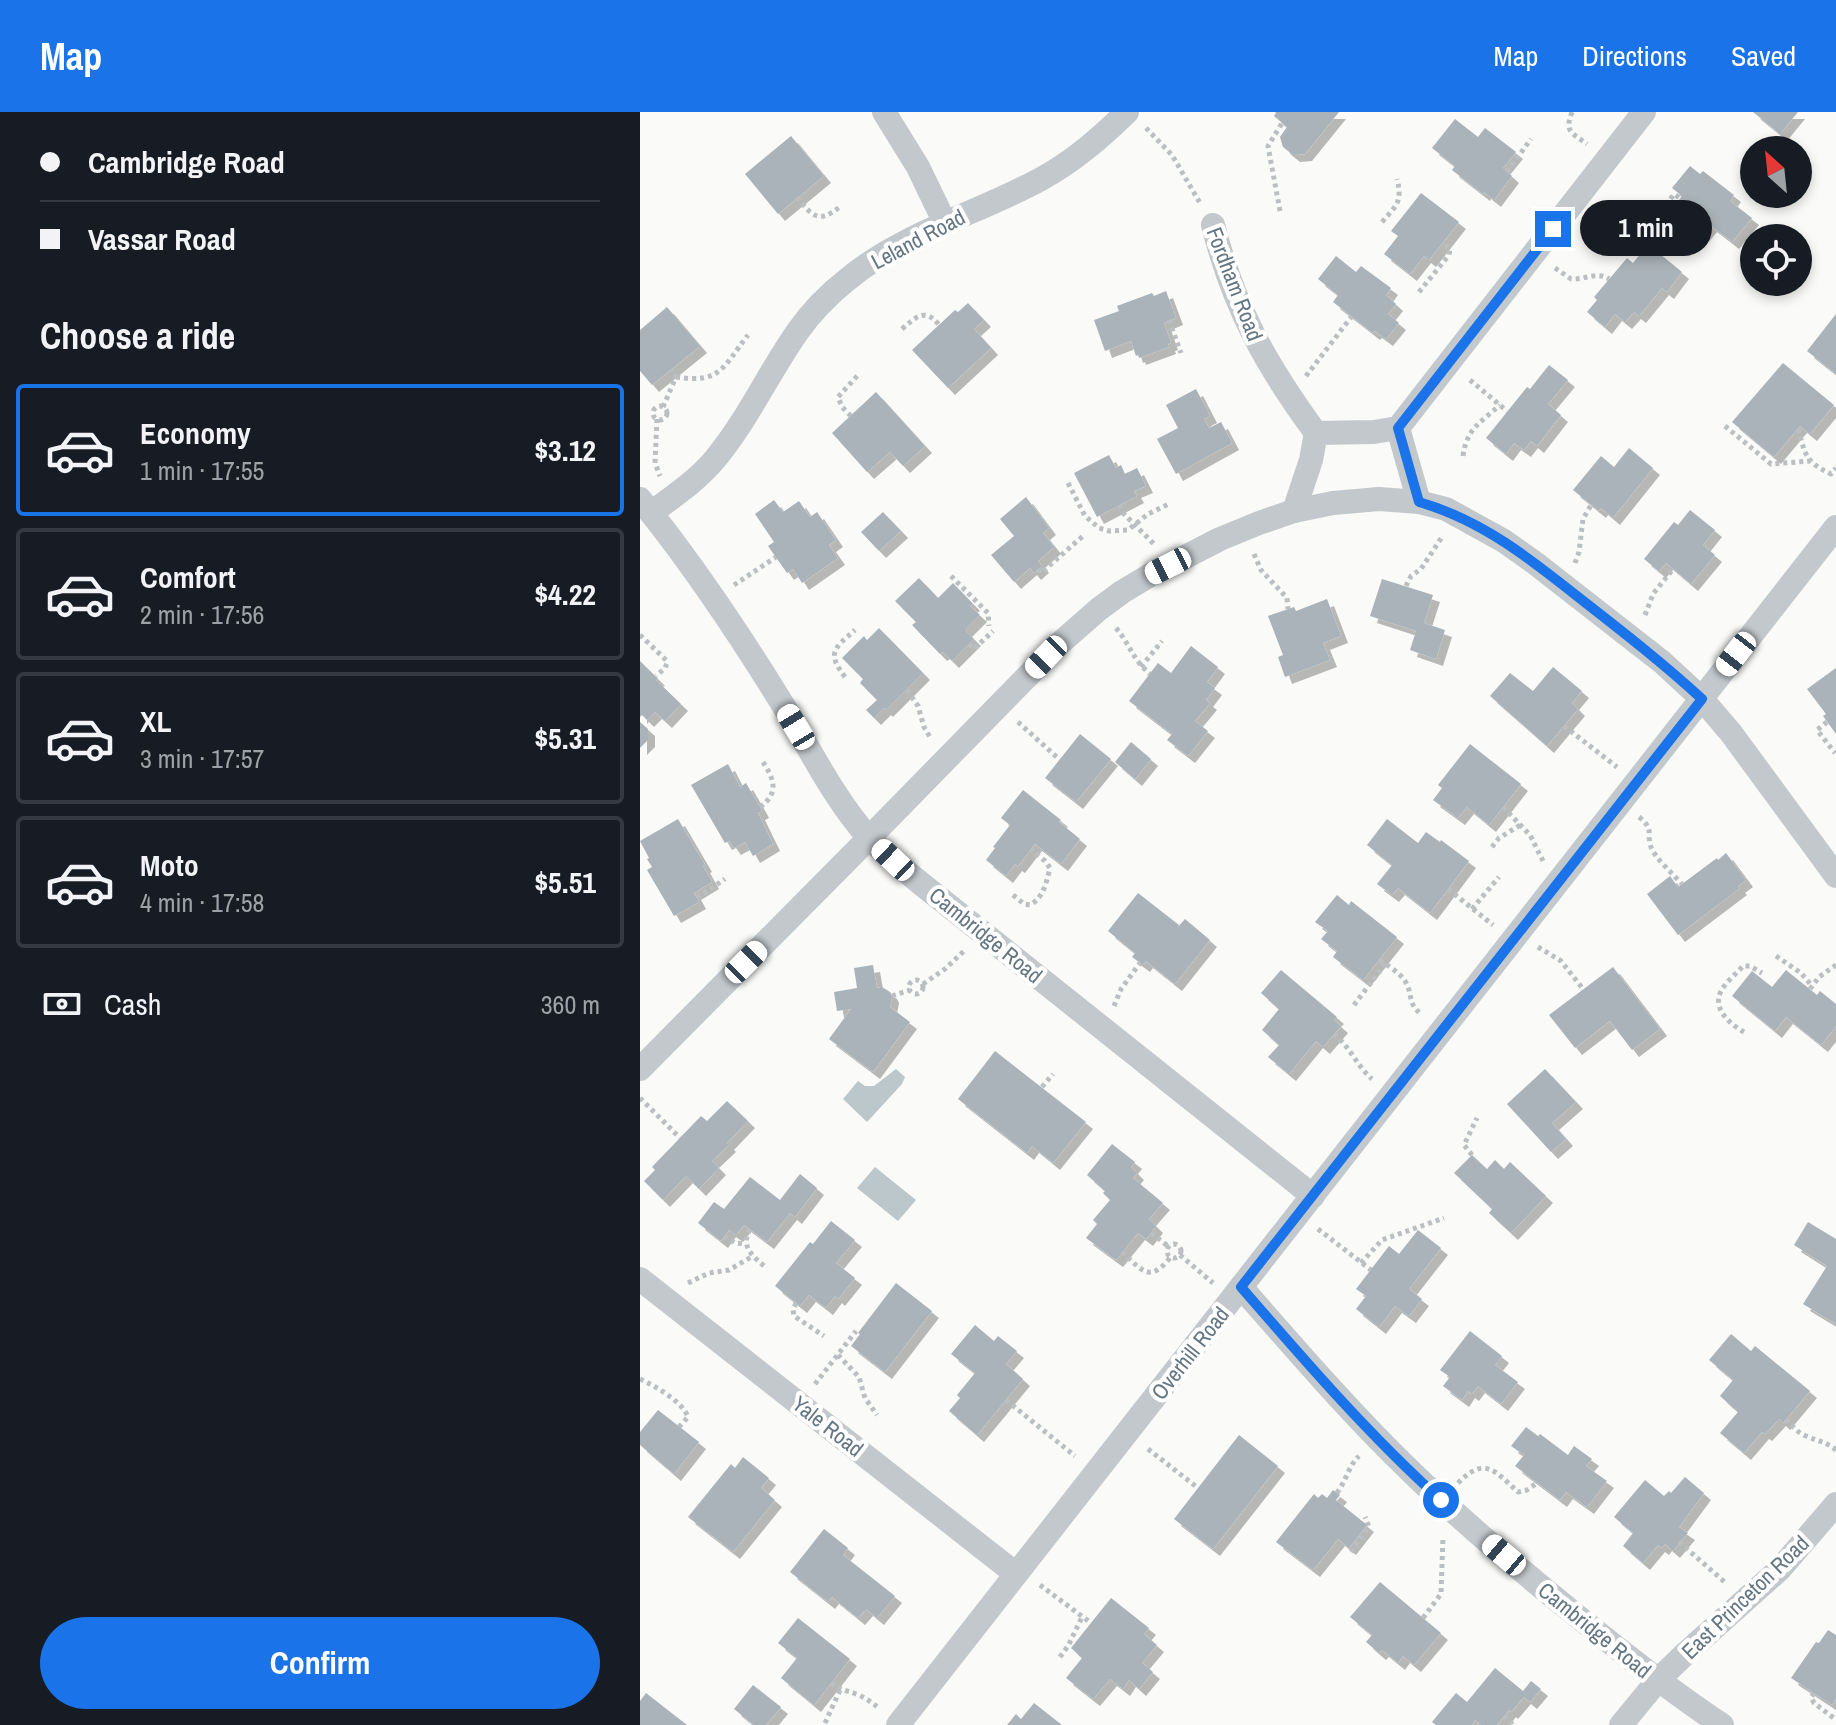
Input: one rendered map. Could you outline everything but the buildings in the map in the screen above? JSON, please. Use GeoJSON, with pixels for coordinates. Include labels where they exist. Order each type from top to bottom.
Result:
{"type":"FeatureCollection","features":[{"type":"Feature","properties":{"kind":"street"},"geometry":{"type":"LineString","coordinates":[[884,112],[918,167],[945,223]]}},
{"type":"Feature","properties":{"kind":"street","name":"Leland Road"},"geometry":{"type":"LineString","coordinates":[[654,503],[699,477],[715,460],[797,332],[848,279],[882,254],[913,237],[1039,180],[1069,163],[1127,112]]}},
{"type":"Feature","properties":{"kind":"street"},"geometry":{"type":"LineString","coordinates":[[1294,511],[1311,460],[1316,433],[1374,432],[1398,428],[1644,112]]}},
{"type":"Feature","properties":{"kind":"street","name":"Fordham Road"},"geometry":{"type":"LineString","coordinates":[[1213,225],[1243,314],[1258,345],[1316,433]]}},
{"type":"Feature","properties":{"kind":"street"},"geometry":{"type":"LineString","coordinates":[[1398,428],[1419,502]]}},
{"type":"Feature","properties":{"kind":"street"},"geometry":{"type":"LineString","coordinates":[[640,1069],[1059,644],[1099,609],[1122,592],[1220,539],[1294,511],[1333,503],[1379,499],[1419,502],[1446,509],[1504,541],[1662,662],[1702,699],[1731,733],[1836,876]]}},
{"type":"Feature","properties":{"kind":"street","name":"Cambridge Road"},"geometry":{"type":"LineString","coordinates":[[654,503],[837,794],[869,838],[914,878],[1100,1026],[1306,1205]]}},
{"type":"Feature","properties":{"kind":"street","name":"Overhill Road"},"geometry":{"type":"LineString","coordinates":[[898,1724],[1836,527]]}},
{"type":"Feature","properties":{"kind":"street","name":"Yale Road"},"geometry":{"type":"LineString","coordinates":[[640,1279],[1016,1574]]}},
{"type":"Feature","properties":{"kind":"street","name":"Cambridge Road"},"geometry":{"type":"LineString","coordinates":[[1236,1293],[1378,1438],[1479,1535],[1658,1680],[1722,1725]]}},
{"type":"Feature","properties":{"kind":"street","name":"East Princeton Road"},"geometry":{"type":"LineString","coordinates":[[1621,1725],[1658,1680],[1780,1569],[1836,1504]]}},
{"type":"Feature","properties":{"kind":"path"},"geometry":{"type":"LineString","coordinates":[[1572,112],[1568,124],[1570,132],[1607,159]]}},
{"type":"Feature","properties":{"kind":"path"},"geometry":{"type":"LineString","coordinates":[[1280,211],[1268,146],[1282,123]]}},
{"type":"Feature","properties":{"kind":"path","name":"Fordham Road"},"geometry":{"type":"LineString","coordinates":[[1154,135],[1172,155],[1213,225]]}},
{"type":"Feature","properties":{"kind":"path"},"geometry":{"type":"LineString","coordinates":[[1507,172],[1531,139]]}},
{"type":"Feature","properties":{"kind":"path"},"geometry":{"type":"LineString","coordinates":[[1382,222],[1400,200],[1397,179]]}},
{"type":"Feature","properties":{"kind":"path"},"geometry":{"type":"LineString","coordinates":[[1652,225],[1674,194],[1681,199]]}},
{"type":"Feature","properties":{"kind":"path"},"geometry":{"type":"LineString","coordinates":[[797,197],[815,216],[831,214],[841,206]]}},
{"type":"Feature","properties":{"kind":"path"},"geometry":{"type":"LineString","coordinates":[[1419,292],[1449,255],[1450,249],[1444,242]]}},
{"type":"Feature","properties":{"kind":"path"},"geometry":{"type":"LineString","coordinates":[[1535,252],[1571,279],[1603,275],[1609,279]]}},
{"type":"Feature","properties":{"kind":"path"},"geometry":{"type":"LineString","coordinates":[[902,329],[918,316],[926,315],[932,316],[939,325]]}},
{"type":"Feature","properties":{"kind":"path"},"geometry":{"type":"LineString","coordinates":[[1290,397],[1352,316]]}},
{"type":"Feature","properties":{"kind":"path"},"geometry":{"type":"LineString","coordinates":[[1169,320],[1181,353]]}},
{"type":"Feature","properties":{"kind":"path"},"geometry":{"type":"LineString","coordinates":[[670,370],[676,377],[700,379],[714,376],[748,335]]}},
{"type":"Feature","properties":{"kind":"path"},"geometry":{"type":"LineString","coordinates":[[851,416],[838,397],[858,375]]}},
{"type":"Feature","properties":{"kind":"path"},"geometry":{"type":"LineString","coordinates":[[1463,375],[1507,411]]}},
{"type":"Feature","properties":{"kind":"path"},"geometry":{"type":"LineString","coordinates":[[654,503],[657,419],[666,417],[663,407],[676,377]]}},
{"type":"Feature","properties":{"kind":"path"},"geometry":{"type":"LineString","coordinates":[[1463,456],[1469,432],[1500,405]]}},
{"type":"Feature","properties":{"kind":"path"},"geometry":{"type":"LineString","coordinates":[[1725,426],[1771,464],[1810,461]]}},
{"type":"Feature","properties":{"kind":"path"},"geometry":{"type":"LineString","coordinates":[[1798,429],[1803,452],[1810,461],[1831,474],[1836,468]]}},
{"type":"Feature","properties":{"kind":"path"},"geometry":{"type":"LineString","coordinates":[[1068,483],[1085,516],[1099,528],[1128,530],[1148,514],[1169,504]]}},
{"type":"Feature","properties":{"kind":"path"},"geometry":{"type":"LineString","coordinates":[[1119,505],[1124,514],[1151,539],[1168,566]]}},
{"type":"Feature","properties":{"kind":"path"},"geometry":{"type":"LineString","coordinates":[[1560,583],[1575,563],[1583,519],[1591,505]]}},
{"type":"Feature","properties":{"kind":"path"},"geometry":{"type":"LineString","coordinates":[[1406,586],[1458,516]]}},
{"type":"Feature","properties":{"kind":"path"},"geometry":{"type":"LineString","coordinates":[[1038,569],[1041,573],[1083,536]]}},
{"type":"Feature","properties":{"kind":"path"},"geometry":{"type":"LineString","coordinates":[[1254,554],[1261,570],[1287,598],[1288,609]]}},
{"type":"Feature","properties":{"kind":"path"},"geometry":{"type":"LineString","coordinates":[[713,599],[776,557]]}},
{"type":"Feature","properties":{"kind":"path"},"geometry":{"type":"LineString","coordinates":[[1630,638],[1644,618],[1653,594],[1673,569]]}},
{"type":"Feature","properties":{"kind":"path"},"geometry":{"type":"LineString","coordinates":[[951,576],[988,613],[991,628],[974,649],[969,644]]}},
{"type":"Feature","properties":{"kind":"path"},"geometry":{"type":"LineString","coordinates":[[1099,609],[1124,637],[1141,667],[1150,674]]}},
{"type":"Feature","properties":{"kind":"path"},"geometry":{"type":"LineString","coordinates":[[845,677],[833,657],[835,650],[855,630]]}},
{"type":"Feature","properties":{"kind":"path"},"geometry":{"type":"LineString","coordinates":[[640,635],[666,660],[665,668],[656,676]]}},
{"type":"Feature","properties":{"kind":"path"},"geometry":{"type":"LineString","coordinates":[[1141,667],[1162,641]]}},
{"type":"Feature","properties":{"kind":"path"},"geometry":{"type":"LineString","coordinates":[[907,690],[918,706],[931,740],[948,757]]}},
{"type":"Feature","properties":{"kind":"path"},"geometry":{"type":"LineString","coordinates":[[999,705],[1060,760]]}},
{"type":"Feature","properties":{"kind":"path"},"geometry":{"type":"LineString","coordinates":[[1827,722],[1817,730],[1835,753]]}},
{"type":"Feature","properties":{"kind":"path"},"geometry":{"type":"LineString","coordinates":[[1564,726],[1637,782]]}},
{"type":"Feature","properties":{"kind":"path"},"geometry":{"type":"LineString","coordinates":[[760,807],[767,802],[773,789],[772,775],[761,759]]}},
{"type":"Feature","properties":{"kind":"path"},"geometry":{"type":"LineString","coordinates":[[1503,807],[1522,824],[1546,864],[1562,877]]}},
{"type":"Feature","properties":{"kind":"path"},"geometry":{"type":"LineString","coordinates":[[1492,847],[1499,838],[1522,824]]}},
{"type":"Feature","properties":{"kind":"path"},"geometry":{"type":"LineString","coordinates":[[1648,824],[1653,851],[1682,884]]}},
{"type":"Feature","properties":{"kind":"path"},"geometry":{"type":"LineString","coordinates":[[1013,895],[1030,905],[1046,885],[1050,868],[1031,849]]}},
{"type":"Feature","properties":{"kind":"path"},"geometry":{"type":"LineString","coordinates":[[1472,909],[1499,877]]}},
{"type":"Feature","properties":{"kind":"path"},"geometry":{"type":"LineString","coordinates":[[697,898],[725,879]]}},
{"type":"Feature","properties":{"kind":"path"},"geometry":{"type":"LineString","coordinates":[[1448,889],[1472,909],[1516,937],[1552,954],[1583,989]]}},
{"type":"Feature","properties":{"kind":"path"},"geometry":{"type":"LineString","coordinates":[[923,984],[945,969],[982,932]]}},
{"type":"Feature","properties":{"kind":"path"},"geometry":{"type":"LineString","coordinates":[[1776,956],[1801,973],[1811,987],[1836,965]]}},
{"type":"Feature","properties":{"kind":"path"},"geometry":{"type":"LineString","coordinates":[[1354,1005],[1382,962],[1404,980],[1413,1006],[1442,1031]]}},
{"type":"Feature","properties":{"kind":"path"},"geometry":{"type":"LineString","coordinates":[[1100,1026],[1113,1011],[1121,989],[1140,963]]}},
{"type":"Feature","properties":{"kind":"path"},"geometry":{"type":"LineString","coordinates":[[1744,1032],[1720,1010],[1720,996],[1743,966],[1750,966],[1762,973]]}},
{"type":"Feature","properties":{"kind":"path"},"geometry":{"type":"LineString","coordinates":[[919,980],[923,984],[923,991],[919,993],[910,990],[912,981],[919,980]]}},
{"type":"Feature","properties":{"kind":"path"},"geometry":{"type":"LineString","coordinates":[[892,996],[910,990]]}},
{"type":"Feature","properties":{"kind":"path"},"geometry":{"type":"LineString","coordinates":[[1334,1034],[1344,1042],[1366,1074],[1391,1096]]}},
{"type":"Feature","properties":{"kind":"path"},"geometry":{"type":"LineString","coordinates":[[1042,1087],[1053,1074]]}},
{"type":"Feature","properties":{"kind":"path"},"geometry":{"type":"LineString","coordinates":[[640,1098],[680,1138]]}},
{"type":"Feature","properties":{"kind":"path"},"geometry":{"type":"LineString","coordinates":[[1472,1155],[1464,1145],[1477,1118]]}},
{"type":"Feature","properties":{"kind":"path"},"geometry":{"type":"LineString","coordinates":[[1306,1205],[1371,1270]]}},
{"type":"Feature","properties":{"kind":"path"},"geometry":{"type":"LineString","coordinates":[[1361,1263],[1382,1240],[1444,1218]]}},
{"type":"Feature","properties":{"kind":"path"},"geometry":{"type":"LineString","coordinates":[[750,1229],[746,1244],[765,1267]]}},
{"type":"Feature","properties":{"kind":"path"},"geometry":{"type":"LineString","coordinates":[[1151,1233],[1168,1246]]}},
{"type":"Feature","properties":{"kind":"path"},"geometry":{"type":"LineString","coordinates":[[724,1236],[735,1243],[746,1244]]}},
{"type":"Feature","properties":{"kind":"path"},"geometry":{"type":"LineString","coordinates":[[1168,1246],[1179,1246],[1180,1255]]}},
{"type":"Feature","properties":{"kind":"path"},"geometry":{"type":"LineString","coordinates":[[1168,1246],[1166,1253],[1170,1258]]}},
{"type":"Feature","properties":{"kind":"path"},"geometry":{"type":"LineString","coordinates":[[1122,1252],[1152,1273],[1161,1269],[1170,1258]]}},
{"type":"Feature","properties":{"kind":"path"},"geometry":{"type":"LineString","coordinates":[[1180,1255],[1236,1293]]}},
{"type":"Feature","properties":{"kind":"path"},"geometry":{"type":"LineString","coordinates":[[1170,1258],[1180,1255]]}},
{"type":"Feature","properties":{"kind":"path"},"geometry":{"type":"LineString","coordinates":[[671,1303],[692,1280],[729,1270],[753,1256]]}},
{"type":"Feature","properties":{"kind":"path"},"geometry":{"type":"LineString","coordinates":[[796,1303],[794,1316],[824,1336]]}},
{"type":"Feature","properties":{"kind":"path"},"geometry":{"type":"LineString","coordinates":[[799,1404],[856,1331]]}},
{"type":"Feature","properties":{"kind":"path"},"geometry":{"type":"LineString","coordinates":[[838,1355],[859,1377],[865,1398],[877,1415]]}},
{"type":"Feature","properties":{"kind":"path"},"geometry":{"type":"LineString","coordinates":[[640,1379],[685,1410],[688,1417],[679,1427]]}},
{"type":"Feature","properties":{"kind":"path"},"geometry":{"type":"LineString","coordinates":[[1006,1400],[1075,1457]]}},
{"type":"Feature","properties":{"kind":"path"},"geometry":{"type":"LineString","coordinates":[[1786,1419],[1803,1435],[1818,1439],[1836,1450]]}},
{"type":"Feature","properties":{"kind":"path"},"geometry":{"type":"LineString","coordinates":[[1337,1493],[1353,1461],[1378,1438]]}},
{"type":"Feature","properties":{"kind":"path"},"geometry":{"type":"LineString","coordinates":[[1146,1447],[1198,1488]]}},
{"type":"Feature","properties":{"kind":"path"},"geometry":{"type":"LineString","coordinates":[[1473,1471],[1493,1470],[1518,1492],[1537,1483]]}},
{"type":"Feature","properties":{"kind":"path"},"geometry":{"type":"LineString","coordinates":[[1351,1552],[1369,1527],[1365,1517]]}},
{"type":"Feature","properties":{"kind":"path"},"geometry":{"type":"LineString","coordinates":[[1423,1618],[1441,1594],[1443,1523]]}},
{"type":"Feature","properties":{"kind":"path"},"geometry":{"type":"LineString","coordinates":[[1679,1542],[1746,1600]]}},
{"type":"Feature","properties":{"kind":"path"},"geometry":{"type":"LineString","coordinates":[[1046,1590],[1091,1623]]}},
{"type":"Feature","properties":{"kind":"path"},"geometry":{"type":"LineString","coordinates":[[1060,1657],[1082,1617]]}},
{"type":"Feature","properties":{"kind":"path"},"geometry":{"type":"LineString","coordinates":[[831,1683],[840,1690],[867,1699],[898,1724]]}},
{"type":"Feature","properties":{"kind":"path"},"geometry":{"type":"LineString","coordinates":[[825,1723],[840,1690]]}},
{"type":"Feature","properties":{"kind":"path"},"geometry":{"type":"LineString","coordinates":[[1814,1693],[1811,1697],[1814,1703],[1835,1719]]}},
{"type":"Feature","properties":{"kind":"path"},"geometry":{"type":"LineString","coordinates":[[1504,1716],[1512,1725]]}},
{"type":"Feature","properties":{"kind":"shaded area"},"geometry":{"type":"Polygon","coordinates":[[[896,1069],[905,1077],[902,1084],[867,1122],[843,1099],[858,1081],[865,1086],[874,1086],[896,1069]]]}},
{"type":"Feature","properties":{"kind":"shaded area"},"geometry":{"type":"Polygon","coordinates":[[[875,1167],[916,1200],[898,1221],[857,1188],[875,1167]]]}},
{"type":"Feature","properties":{"kind":"route"},"geometry":{"type":"LineString","coordinates":[[1441,1500],[1341,1400],[1241,1287],[1702,699],[1662,662],[1504,541],[1446,509],[1419,502],[1398,428],[1553,229]]}}]}
